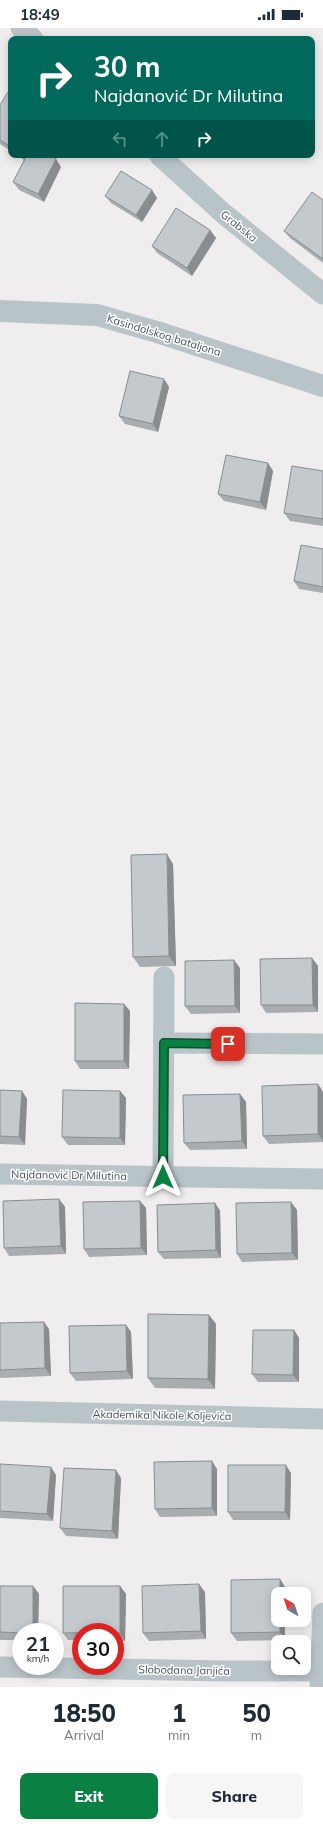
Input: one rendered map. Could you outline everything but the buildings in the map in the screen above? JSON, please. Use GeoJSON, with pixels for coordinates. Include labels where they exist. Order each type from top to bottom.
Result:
{"type":"FeatureCollection","features":[{"type":"Feature","properties":{"kind":"street"},"geometry":{"type":"LineString","coordinates":[[21,28],[30,36]]}},
{"type":"Feature","properties":{"kind":"street","name":"Grabska"},"geometry":{"type":"LineString","coordinates":[[162,158],[224,214],[323,294]]}},
{"type":"Feature","properties":{"kind":"street","name":"Kasindolskog bataljona"},"geometry":{"type":"LineString","coordinates":[[0,311],[98,315],[165,334],[323,386]]}},
{"type":"Feature","properties":{"kind":"street"},"geometry":{"type":"LineString","coordinates":[[163,1177],[164,977]]}},
{"type":"Feature","properties":{"kind":"street"},"geometry":{"type":"LineString","coordinates":[[164,1043],[323,1044]]}},
{"type":"Feature","properties":{"kind":"street","name":"Najdanović Dr Milutina"},"geometry":{"type":"LineString","coordinates":[[0,1174],[323,1179]]}},
{"type":"Feature","properties":{"kind":"street","name":"Akademika Nikole Koljevića"},"geometry":{"type":"LineString","coordinates":[[0,1411],[323,1419]]}},
{"type":"Feature","properties":{"kind":"street","name":"Slobodana Janjića"},"geometry":{"type":"LineString","coordinates":[[0,1667],[226,1671],[321,1676],[323,1614]]}},
{"type":"Feature","properties":{"kind":"route"},"geometry":{"type":"LineString","coordinates":[[163,1177],[164,1043],[228,1044]]}}]}
